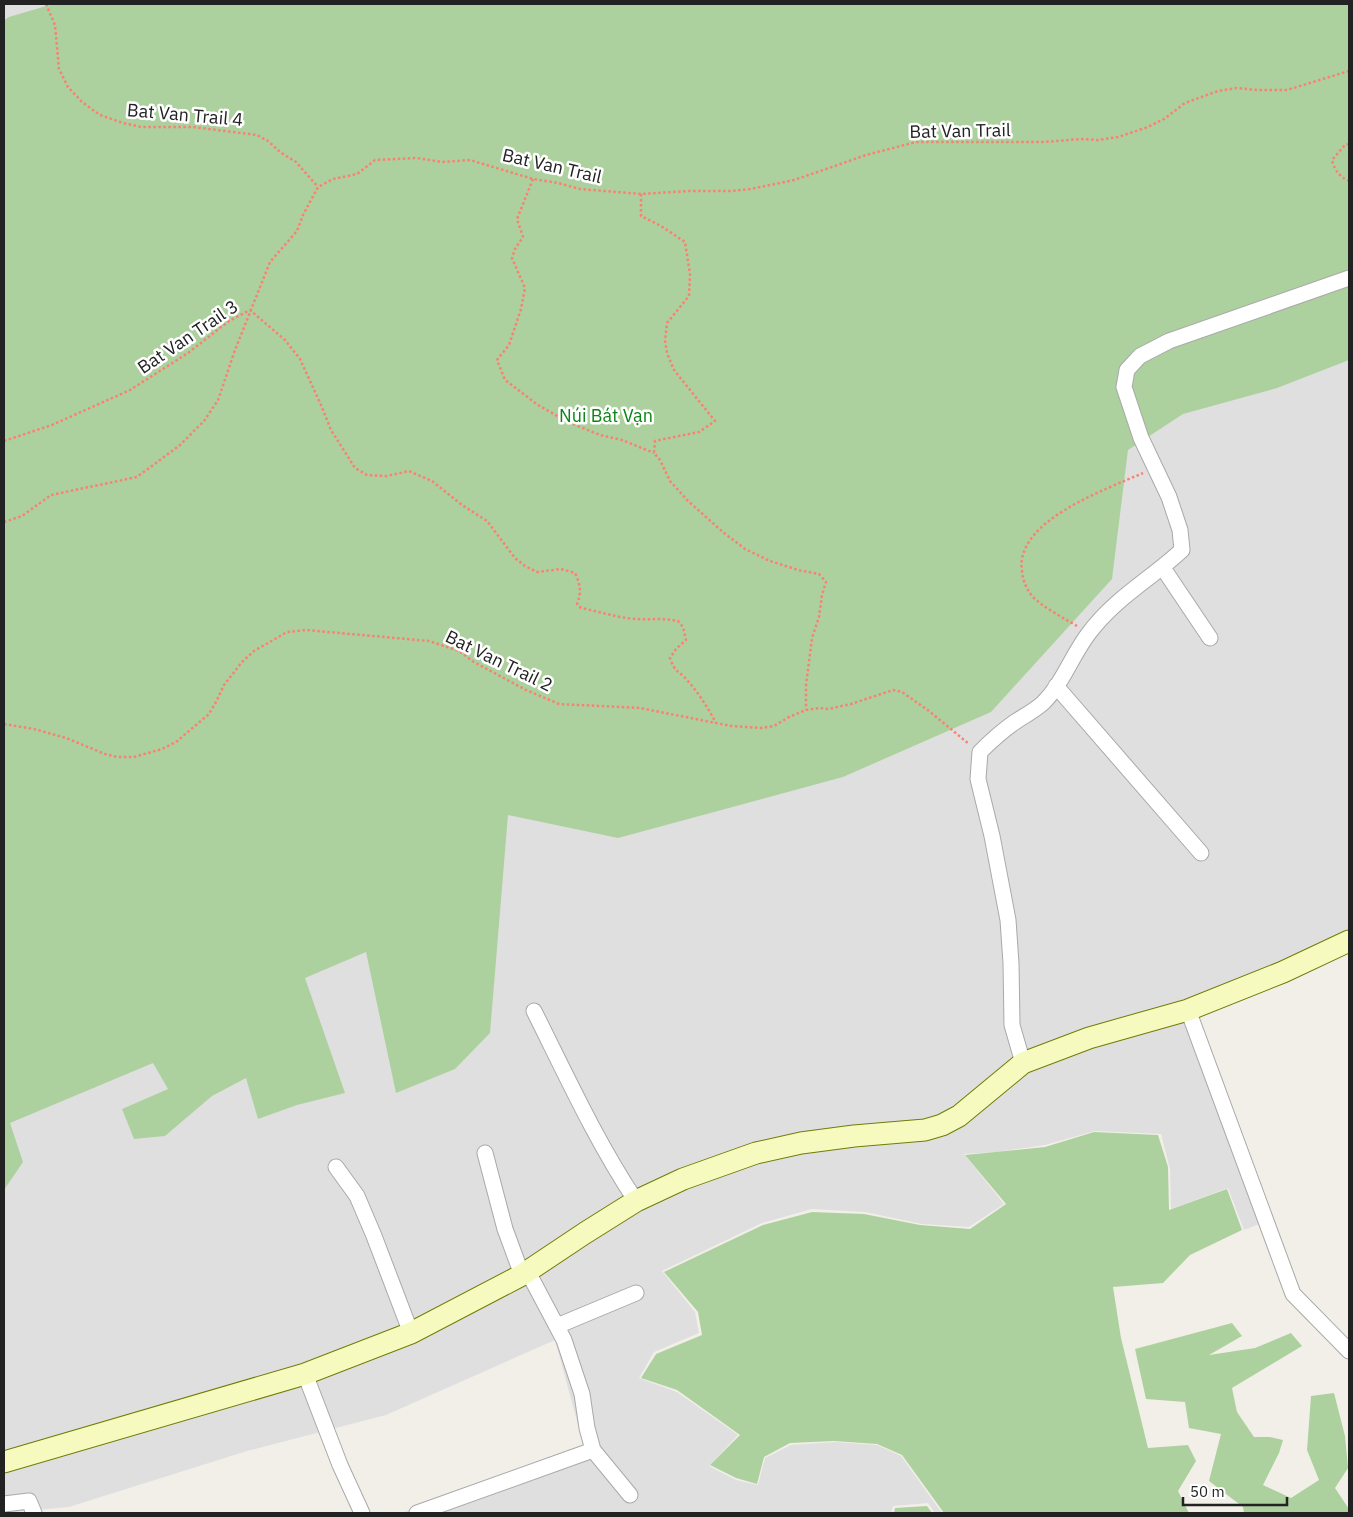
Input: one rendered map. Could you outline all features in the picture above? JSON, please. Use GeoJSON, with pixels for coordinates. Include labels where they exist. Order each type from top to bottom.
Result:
{"type":"FeatureCollection","features":[{"type":"Feature","properties":{"kind":"main road"},"geometry":{"type":"LineString","coordinates":[[4,1462],[305,1374],[411,1333],[525,1274],[636,1201],[683,1179],[756,1153],[801,1143],[925,1130],[942,1124],[959,1116],[1023,1063],[1089,1038],[1188,1010],[1284,972],[1349,941]]}},
{"type":"Feature","properties":{"kind":"street"},"geometry":{"type":"LineString","coordinates":[[1023,1063],[1012,1025],[1008,920],[992,836],[978,779],[980,752],[996,736],[1043,702],[1056,686],[1089,633],[1114,604],[1144,580],[1163,568],[1182,550],[1180,530],[1169,497],[1141,438],[1124,386],[1127,370],[1140,356],[1168,341],[1349,278]]}},
{"type":"Feature","properties":{"kind":"street"},"geometry":{"type":"LineString","coordinates":[[1163,568],[1210,638]]}},
{"type":"Feature","properties":{"kind":"street"},"geometry":{"type":"LineString","coordinates":[[1056,686],[1201,853]]}},
{"type":"Feature","properties":{"kind":"street"},"geometry":{"type":"LineString","coordinates":[[1188,1010],[1293,1294],[1349,1351]]}},
{"type":"Feature","properties":{"kind":"street"},"geometry":{"type":"LineString","coordinates":[[534,1011],[590,1122],[623,1182],[636,1201]]}},
{"type":"Feature","properties":{"kind":"street"},"geometry":{"type":"LineString","coordinates":[[485,1153],[504,1229],[525,1274],[564,1340],[582,1394],[587,1428],[593,1450],[630,1495]]}},
{"type":"Feature","properties":{"kind":"street"},"geometry":{"type":"LineString","coordinates":[[336,1167],[357,1196],[411,1333]]}},
{"type":"Feature","properties":{"kind":"street"},"geometry":{"type":"LineString","coordinates":[[557,1326],[636,1293]]}},
{"type":"Feature","properties":{"kind":"street"},"geometry":{"type":"LineString","coordinates":[[305,1374],[340,1465],[362,1513]]}},
{"type":"Feature","properties":{"kind":"street"},"geometry":{"type":"LineString","coordinates":[[417,1513],[593,1450]]}},
{"type":"Feature","properties":{"kind":"street"},"geometry":{"type":"LineString","coordinates":[[4,1504],[29,1501],[34,1513]]}},
{"type":"Feature","properties":{"kind":"path","name":"Bat Van Trail 4"},"geometry":{"type":"LineString","coordinates":[[46,4],[55,25],[59,69],[68,87],[82,102],[100,114],[123,123],[142,127],[193,127],[257,135],[296,162],[318,187]]}},
{"type":"Feature","properties":{"kind":"path","name":"Bat Van Trail"},"geometry":{"type":"LineString","coordinates":[[318,187],[333,180],[357,174],[375,160],[409,158],[442,162],[470,160],[533,179],[580,189],[641,194],[751,189],[794,180],[866,155],[916,142],[1044,142],[1081,139],[1098,140],[1118,137],[1148,127],[1164,119],[1185,103],[1218,92],[1237,88],[1287,90],[1349,71]]}},
{"type":"Feature","properties":{"kind":"path"},"geometry":{"type":"LineString","coordinates":[[1349,144],[1345,145],[1332,160],[1339,176],[1349,181]]}},
{"type":"Feature","properties":{"kind":"path"},"geometry":{"type":"LineString","coordinates":[[533,179],[516,218],[523,237],[514,250],[512,258],[524,288],[516,328],[509,345],[497,360],[505,380],[538,405],[557,416],[600,435],[622,440],[654,454],[660,460],[670,481],[688,501],[745,549],[770,561],[798,570],[819,574],[826,582],[819,617],[812,638],[806,684],[806,710]]}},
{"type":"Feature","properties":{"kind":"path"},"geometry":{"type":"LineString","coordinates":[[4,522],[22,516],[51,495],[137,477],[180,445],[204,421],[218,400],[250,310],[270,262],[297,230],[318,187]]}},
{"type":"Feature","properties":{"kind":"path"},"geometry":{"type":"LineString","coordinates":[[641,194],[641,216],[661,226],[685,242],[690,274],[689,296],[667,322],[665,341],[667,353],[674,370],[715,421],[699,432],[655,441],[654,454]]}},
{"type":"Feature","properties":{"kind":"path","name":"Bat Van Trail 3"},"geometry":{"type":"LineString","coordinates":[[4,441],[52,425],[130,390],[188,353],[229,321],[250,310],[285,340],[300,359],[331,430],[355,468],[367,475],[387,476],[409,471],[432,481],[462,505],[487,521],[515,558],[525,566],[537,572],[561,570],[575,573],[580,588],[577,604],[581,608],[626,618],[648,620],[665,618],[678,621],[686,640],[670,658],[674,669],[698,693],[716,723]]}},
{"type":"Feature","properties":{"kind":"path"},"geometry":{"type":"LineString","coordinates":[[1089,633],[1062,618],[1033,597],[1024,583],[1020,564],[1025,548],[1035,534],[1069,507],[1102,490],[1156,468]]}},
{"type":"Feature","properties":{"kind":"path","name":"Bat Van Trail 2"},"geometry":{"type":"LineString","coordinates":[[4,724],[34,729],[118,757],[134,757],[162,750],[176,742],[209,714],[224,685],[242,662],[254,651],[287,632],[306,630],[429,641],[459,651],[474,662],[526,690],[559,704],[640,708],[731,726],[761,728],[774,726],[788,717],[806,710],[828,709],[851,704],[893,690],[902,692],[929,711],[980,752]]}},
{"type":"Feature","properties":{"kind":"shaded area","name":"Núi Bát Vạn"},"geometry":{"type":"Polygon","coordinates":[[[4,4],[1349,4],[1349,952],[1197,1015],[1272,1219],[1244,1230],[1228,1188],[1171,1209],[1170,1169],[1161,1134],[1095,1131],[1045,1145],[996,1152],[964,1154],[1004,1204],[969,1227],[922,1224],[865,1212],[812,1209],[762,1223],[662,1271],[695,1312],[699,1333],[654,1352],[639,1378],[677,1392],[738,1435],[709,1466],[736,1480],[758,1485],[765,1458],[791,1445],[835,1442],[877,1445],[901,1456],[942,1513],[935,1513],[928,1503],[893,1506],[891,1513],[401,1513],[584,1447],[555,1340],[386,1415],[247,1451],[69,1507],[4,1513],[4,4]]]}},
{"type":"Feature","properties":{"kind":"green space","name":"Núi Bát Vạn"},"geometry":{"type":"Polygon","coordinates":[[[53,4],[1349,4],[1349,360],[1277,388],[1183,414],[1128,450],[1112,579],[991,712],[843,777],[618,838],[508,815],[490,1033],[455,1069],[396,1093],[366,952],[305,978],[345,1093],[297,1105],[258,1119],[246,1078],[212,1096],[165,1136],[134,1139],[122,1109],[168,1089],[153,1063],[10,1123],[23,1162],[4,1190],[4,20],[53,4]]]}},
{"type":"Feature","properties":{"kind":"green space"},"geometry":{"type":"Polygon","coordinates":[[[1094,1132],[1158,1135],[1168,1167],[1169,1210],[1227,1189],[1242,1230],[1190,1255],[1163,1283],[1113,1287],[1121,1338],[1148,1448],[1188,1445],[1196,1461],[1178,1491],[1189,1513],[944,1513],[902,1455],[877,1444],[834,1441],[790,1443],[764,1457],[757,1484],[736,1478],[710,1465],[740,1435],[677,1390],[641,1378],[656,1354],[702,1335],[698,1312],[664,1272],[763,1225],[812,1212],[864,1214],[920,1225],[970,1229],[1006,1204],[965,1155],[1045,1147],[1094,1132]]]}},
{"type":"Feature","properties":{"kind":"green space"},"geometry":{"type":"Polygon","coordinates":[[[1232,1323],[1242,1336],[1209,1355],[1255,1348],[1291,1333],[1302,1346],[1232,1388],[1237,1412],[1254,1437],[1270,1437],[1283,1440],[1279,1453],[1263,1485],[1291,1498],[1319,1480],[1307,1450],[1311,1396],[1334,1393],[1345,1436],[1348,1468],[1335,1488],[1349,1509],[1349,1513],[1244,1513],[1243,1507],[1209,1481],[1221,1434],[1189,1428],[1185,1402],[1146,1399],[1135,1349],[1232,1323]]]}},
{"type":"Feature","properties":{"kind":"green space"},"geometry":{"type":"Polygon","coordinates":[[[927,1506],[932,1513],[894,1513],[895,1508],[927,1506]]]}}]}
